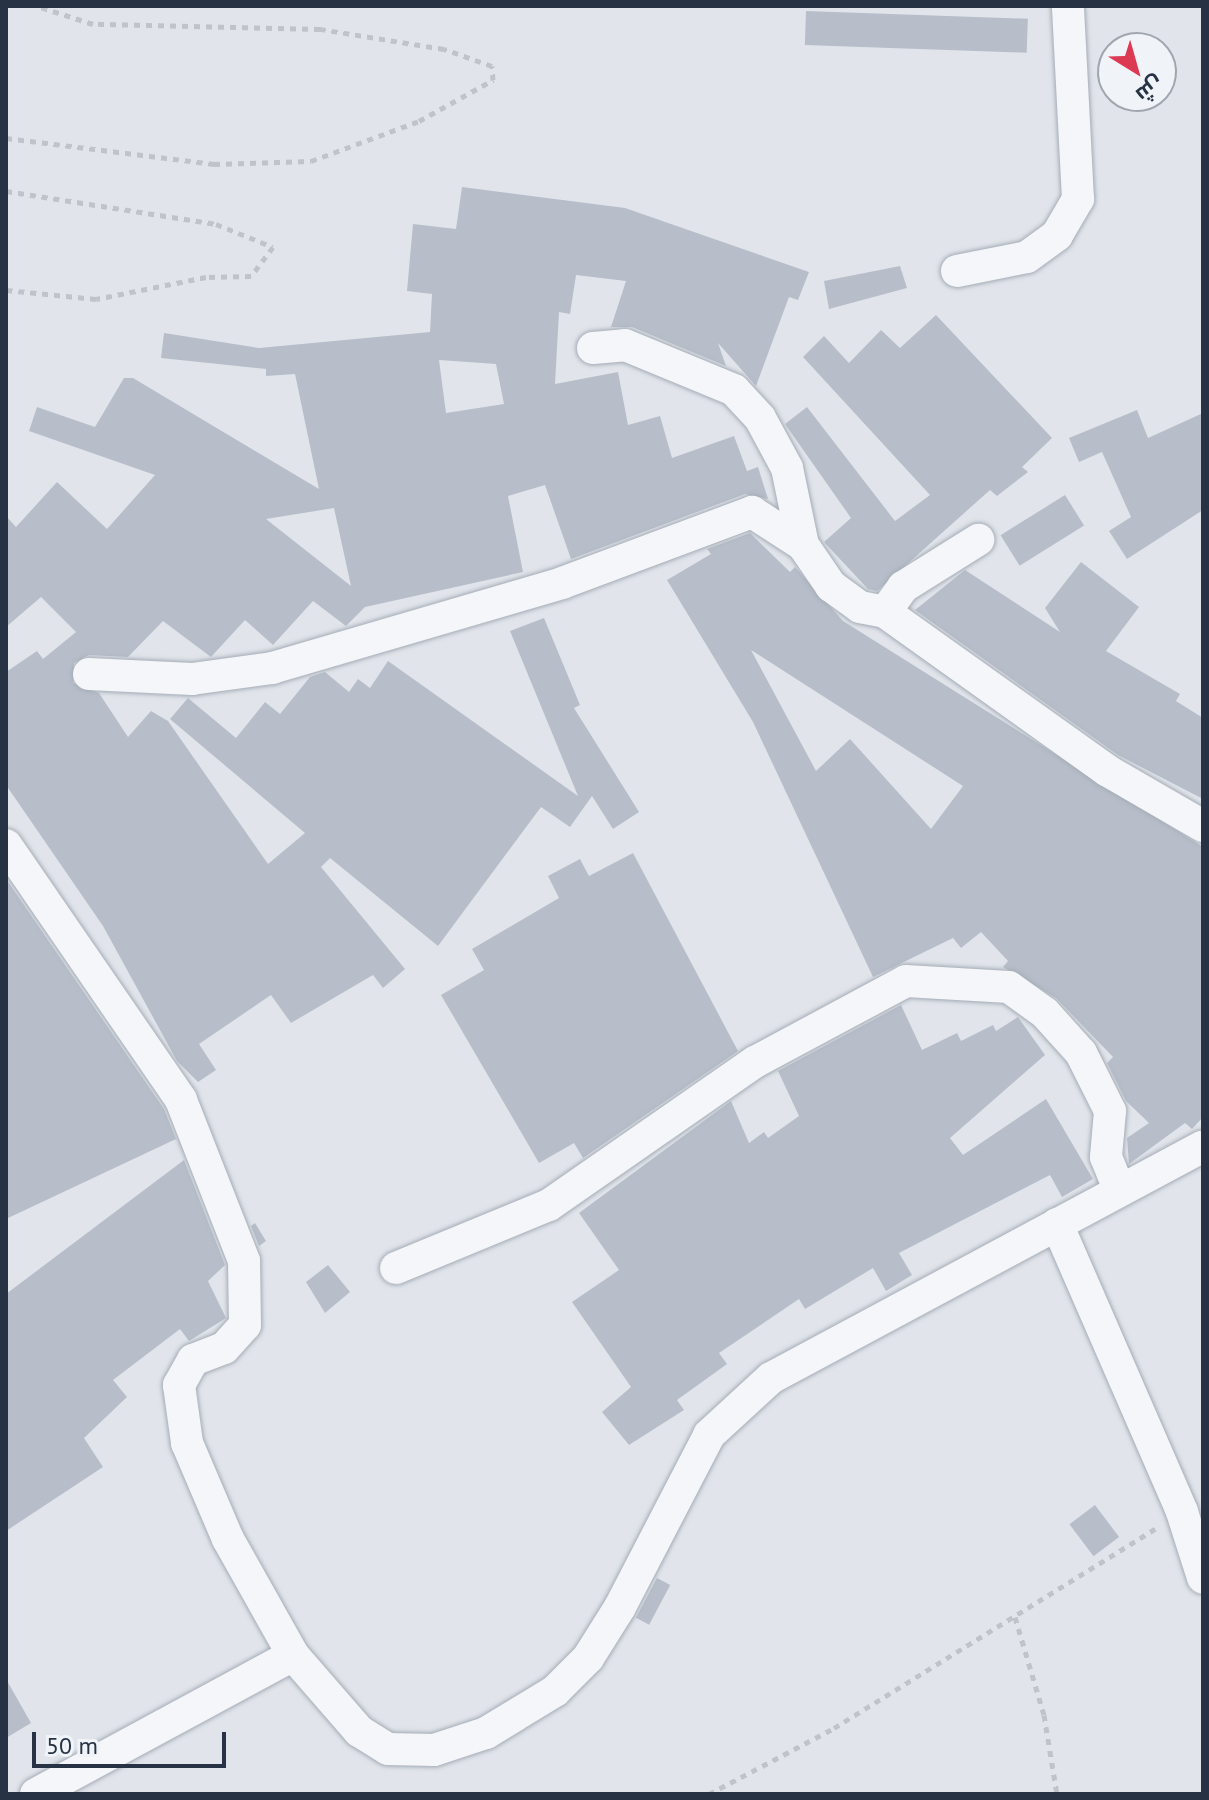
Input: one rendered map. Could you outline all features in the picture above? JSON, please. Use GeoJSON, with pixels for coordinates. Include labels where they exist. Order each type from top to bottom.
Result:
{"type":"FeatureCollection","features":[{"type":"Feature","properties":{"kind":"street"},"geometry":{"type":"LineString","coordinates":[[957,271],[1027,257],[1057,235],[1078,199],[1068,6]]}},
{"type":"Feature","properties":{"kind":"street"},"geometry":{"type":"LineString","coordinates":[[593,348],[625,345],[734,390],[760,418],[787,468],[803,545],[831,586],[860,607],[885,612],[1129,785],[1203,826]]}},
{"type":"Feature","properties":{"kind":"street"},"geometry":{"type":"LineString","coordinates":[[89,674],[192,679],[272,668],[562,583],[752,512],[803,545]]}},
{"type":"Feature","properties":{"kind":"street"},"geometry":{"type":"LineString","coordinates":[[885,612],[903,587],[978,540]]}},
{"type":"Feature","properties":{"kind":"street"},"geometry":{"type":"LineString","coordinates":[[6,845],[181,1100],[244,1261],[245,1325],[224,1348],[193,1360],[179,1385],[182,1415],[228,1539],[293,1655],[359,1731],[388,1749],[434,1750],[526,1713],[588,1658],[709,1435],[731,1411],[822,1346],[1203,1146]]}},
{"type":"Feature","properties":{"kind":"street"},"geometry":{"type":"LineString","coordinates":[[396,1268],[549,1205],[755,1062],[906,981],[1009,987],[1045,1013],[1081,1053],[1110,1111],[1106,1157],[1119,1190]]}},
{"type":"Feature","properties":{"kind":"street"},"geometry":{"type":"LineString","coordinates":[[1057,1224],[1182,1512],[1203,1578]]}},
{"type":"Feature","properties":{"kind":"street"},"geometry":{"type":"LineString","coordinates":[[36,1794],[72,1786],[293,1655]]}},
{"type":"Feature","properties":{"kind":"path"},"geometry":{"type":"LineString","coordinates":[[6,138],[214,164],[311,161],[419,121],[493,80],[492,66],[474,55],[406,42],[320,29],[93,24],[37,6]]}},
{"type":"Feature","properties":{"kind":"path"},"geometry":{"type":"LineString","coordinates":[[6,191],[216,224],[273,247],[251,276],[206,277],[96,299],[6,290]]}},
{"type":"Feature","properties":{"kind":"path"},"geometry":{"type":"LineString","coordinates":[[709,1794],[1015,1617],[1182,1512]]}},
{"type":"Feature","properties":{"kind":"path"},"geometry":{"type":"LineString","coordinates":[[1015,1617],[1044,1715],[1057,1794]]}},
{"type":"Feature","properties":{"kind":"building"},"geometry":{"type":"Polygon","coordinates":[[[806,11],[1028,19],[1027,53],[805,45],[806,11]]]}},
{"type":"Feature","properties":{"kind":"building"},"geometry":{"type":"Polygon","coordinates":[[[462,187],[625,208],[809,272],[798,300],[789,297],[756,386],[718,343],[726,366],[632,327],[611,327],[626,281],[576,275],[570,314],[559,312],[555,384],[618,372],[628,425],[660,416],[672,458],[734,436],[747,471],[758,467],[768,499],[745,494],[571,559],[545,485],[508,496],[523,572],[365,607],[346,626],[313,601],[273,645],[245,620],[211,657],[163,621],[128,657],[89,655],[74,663],[73,683],[99,693],[128,737],[151,711],[168,721],[268,864],[305,833],[170,719],[188,698],[236,738],[265,702],[280,714],[310,677],[325,672],[349,692],[358,679],[370,688],[388,661],[578,796],[510,631],[544,618],[580,705],[574,708],[639,812],[613,829],[592,796],[570,827],[541,807],[438,946],[330,858],[321,867],[405,969],[383,988],[373,975],[291,1023],[271,995],[199,1044],[216,1070],[198,1082],[177,1061],[103,926],[6,785],[6,672],[37,651],[43,659],[76,632],[41,597],[6,627],[6,516],[16,527],[57,482],[107,529],[155,475],[29,431],[37,407],[95,427],[124,378],[133,378],[319,489],[295,374],[266,376],[266,369],[161,358],[164,333],[259,348],[430,332],[432,294],[407,291],[413,224],[456,229],[462,187]],[[439,360],[446,413],[504,404],[496,364],[439,360]],[[334,508],[266,519],[351,586],[334,508]]]}},
{"type":"Feature","properties":{"kind":"building"},"geometry":{"type":"Polygon","coordinates":[[[900,266],[907,288],[829,309],[824,281],[900,266]]]}},
{"type":"Feature","properties":{"kind":"building"},"geometry":{"type":"Polygon","coordinates":[[[936,315],[1052,438],[1022,467],[1028,472],[997,496],[990,490],[877,591],[868,589],[824,542],[851,518],[785,424],[807,407],[895,521],[930,495],[803,357],[824,336],[849,363],[881,330],[900,348],[936,315]]]}},
{"type":"Feature","properties":{"kind":"building"},"geometry":{"type":"Polygon","coordinates":[[[1137,410],[1148,438],[1203,413],[1203,510],[1127,559],[1109,531],[1131,517],[1102,452],[1079,462],[1069,438],[1137,410]]]}},
{"type":"Feature","properties":{"kind":"building"},"geometry":{"type":"Polygon","coordinates":[[[1065,495],[1084,526],[1020,566],[1001,535],[1065,495]]]}},
{"type":"Feature","properties":{"kind":"building"},"geometry":{"type":"Polygon","coordinates":[[[750,533],[790,572],[795,567],[843,621],[1203,847],[1203,1117],[1192,1129],[1185,1123],[1129,1164],[1127,1138],[1149,1123],[1126,1101],[1107,1063],[1113,1057],[1056,998],[1003,967],[1008,961],[981,932],[961,948],[953,938],[873,977],[753,722],[667,580],[711,554],[707,549],[750,533]],[[751,650],[816,771],[850,739],[931,829],[963,786],[751,650]]]}},
{"type":"Feature","properties":{"kind":"building"},"geometry":{"type":"Polygon","coordinates":[[[1081,562],[1139,607],[1106,651],[1180,694],[1176,701],[1203,718],[1203,799],[1118,755],[915,610],[965,570],[1060,632],[1045,608],[1081,562]]]}},
{"type":"Feature","properties":{"kind":"building"},"geometry":{"type":"Polygon","coordinates":[[[633,853],[738,1051],[583,1158],[574,1143],[539,1163],[441,995],[484,970],[472,949],[559,898],[548,876],[580,859],[589,876],[633,853]]]}},
{"type":"Feature","properties":{"kind":"building"},"geometry":{"type":"Polygon","coordinates":[[[6,879],[164,1109],[176,1139],[6,1219],[6,879]]]}},
{"type":"Feature","properties":{"kind":"building"},"geometry":{"type":"Polygon","coordinates":[[[901,1005],[922,1050],[957,1033],[961,1041],[993,1025],[996,1031],[1018,1017],[1045,1055],[950,1138],[963,1155],[1046,1099],[1093,1179],[1062,1197],[1050,1175],[899,1253],[912,1275],[886,1291],[873,1268],[805,1309],[799,1299],[719,1353],[727,1364],[677,1400],[684,1410],[629,1445],[602,1412],[631,1387],[572,1302],[619,1270],[579,1213],[731,1101],[749,1143],[764,1132],[768,1138],[799,1116],[778,1071],[901,1005]]]}},
{"type":"Feature","properties":{"kind":"building"},"geometry":{"type":"Polygon","coordinates":[[[184,1160],[225,1265],[208,1281],[226,1318],[189,1341],[180,1329],[113,1380],[127,1397],[84,1438],[103,1467],[6,1531],[6,1294],[184,1160]]]}},
{"type":"Feature","properties":{"kind":"building"},"geometry":{"type":"Polygon","coordinates":[[[255,1223],[266,1241],[259,1246],[251,1226],[255,1223]]]}},
{"type":"Feature","properties":{"kind":"building"},"geometry":{"type":"Polygon","coordinates":[[[328,1265],[350,1292],[325,1313],[306,1282],[328,1265]]]}},
{"type":"Feature","properties":{"kind":"building"},"geometry":{"type":"Polygon","coordinates":[[[1095,1505],[1119,1537],[1094,1556],[1069,1524],[1095,1505]]]}},
{"type":"Feature","properties":{"kind":"building"},"geometry":{"type":"Polygon","coordinates":[[[657,1578],[670,1585],[649,1625],[636,1618],[657,1578]]]}},
{"type":"Feature","properties":{"kind":"building"},"geometry":{"type":"Polygon","coordinates":[[[6,1679],[31,1723],[6,1738],[6,1679]]]}}]}
